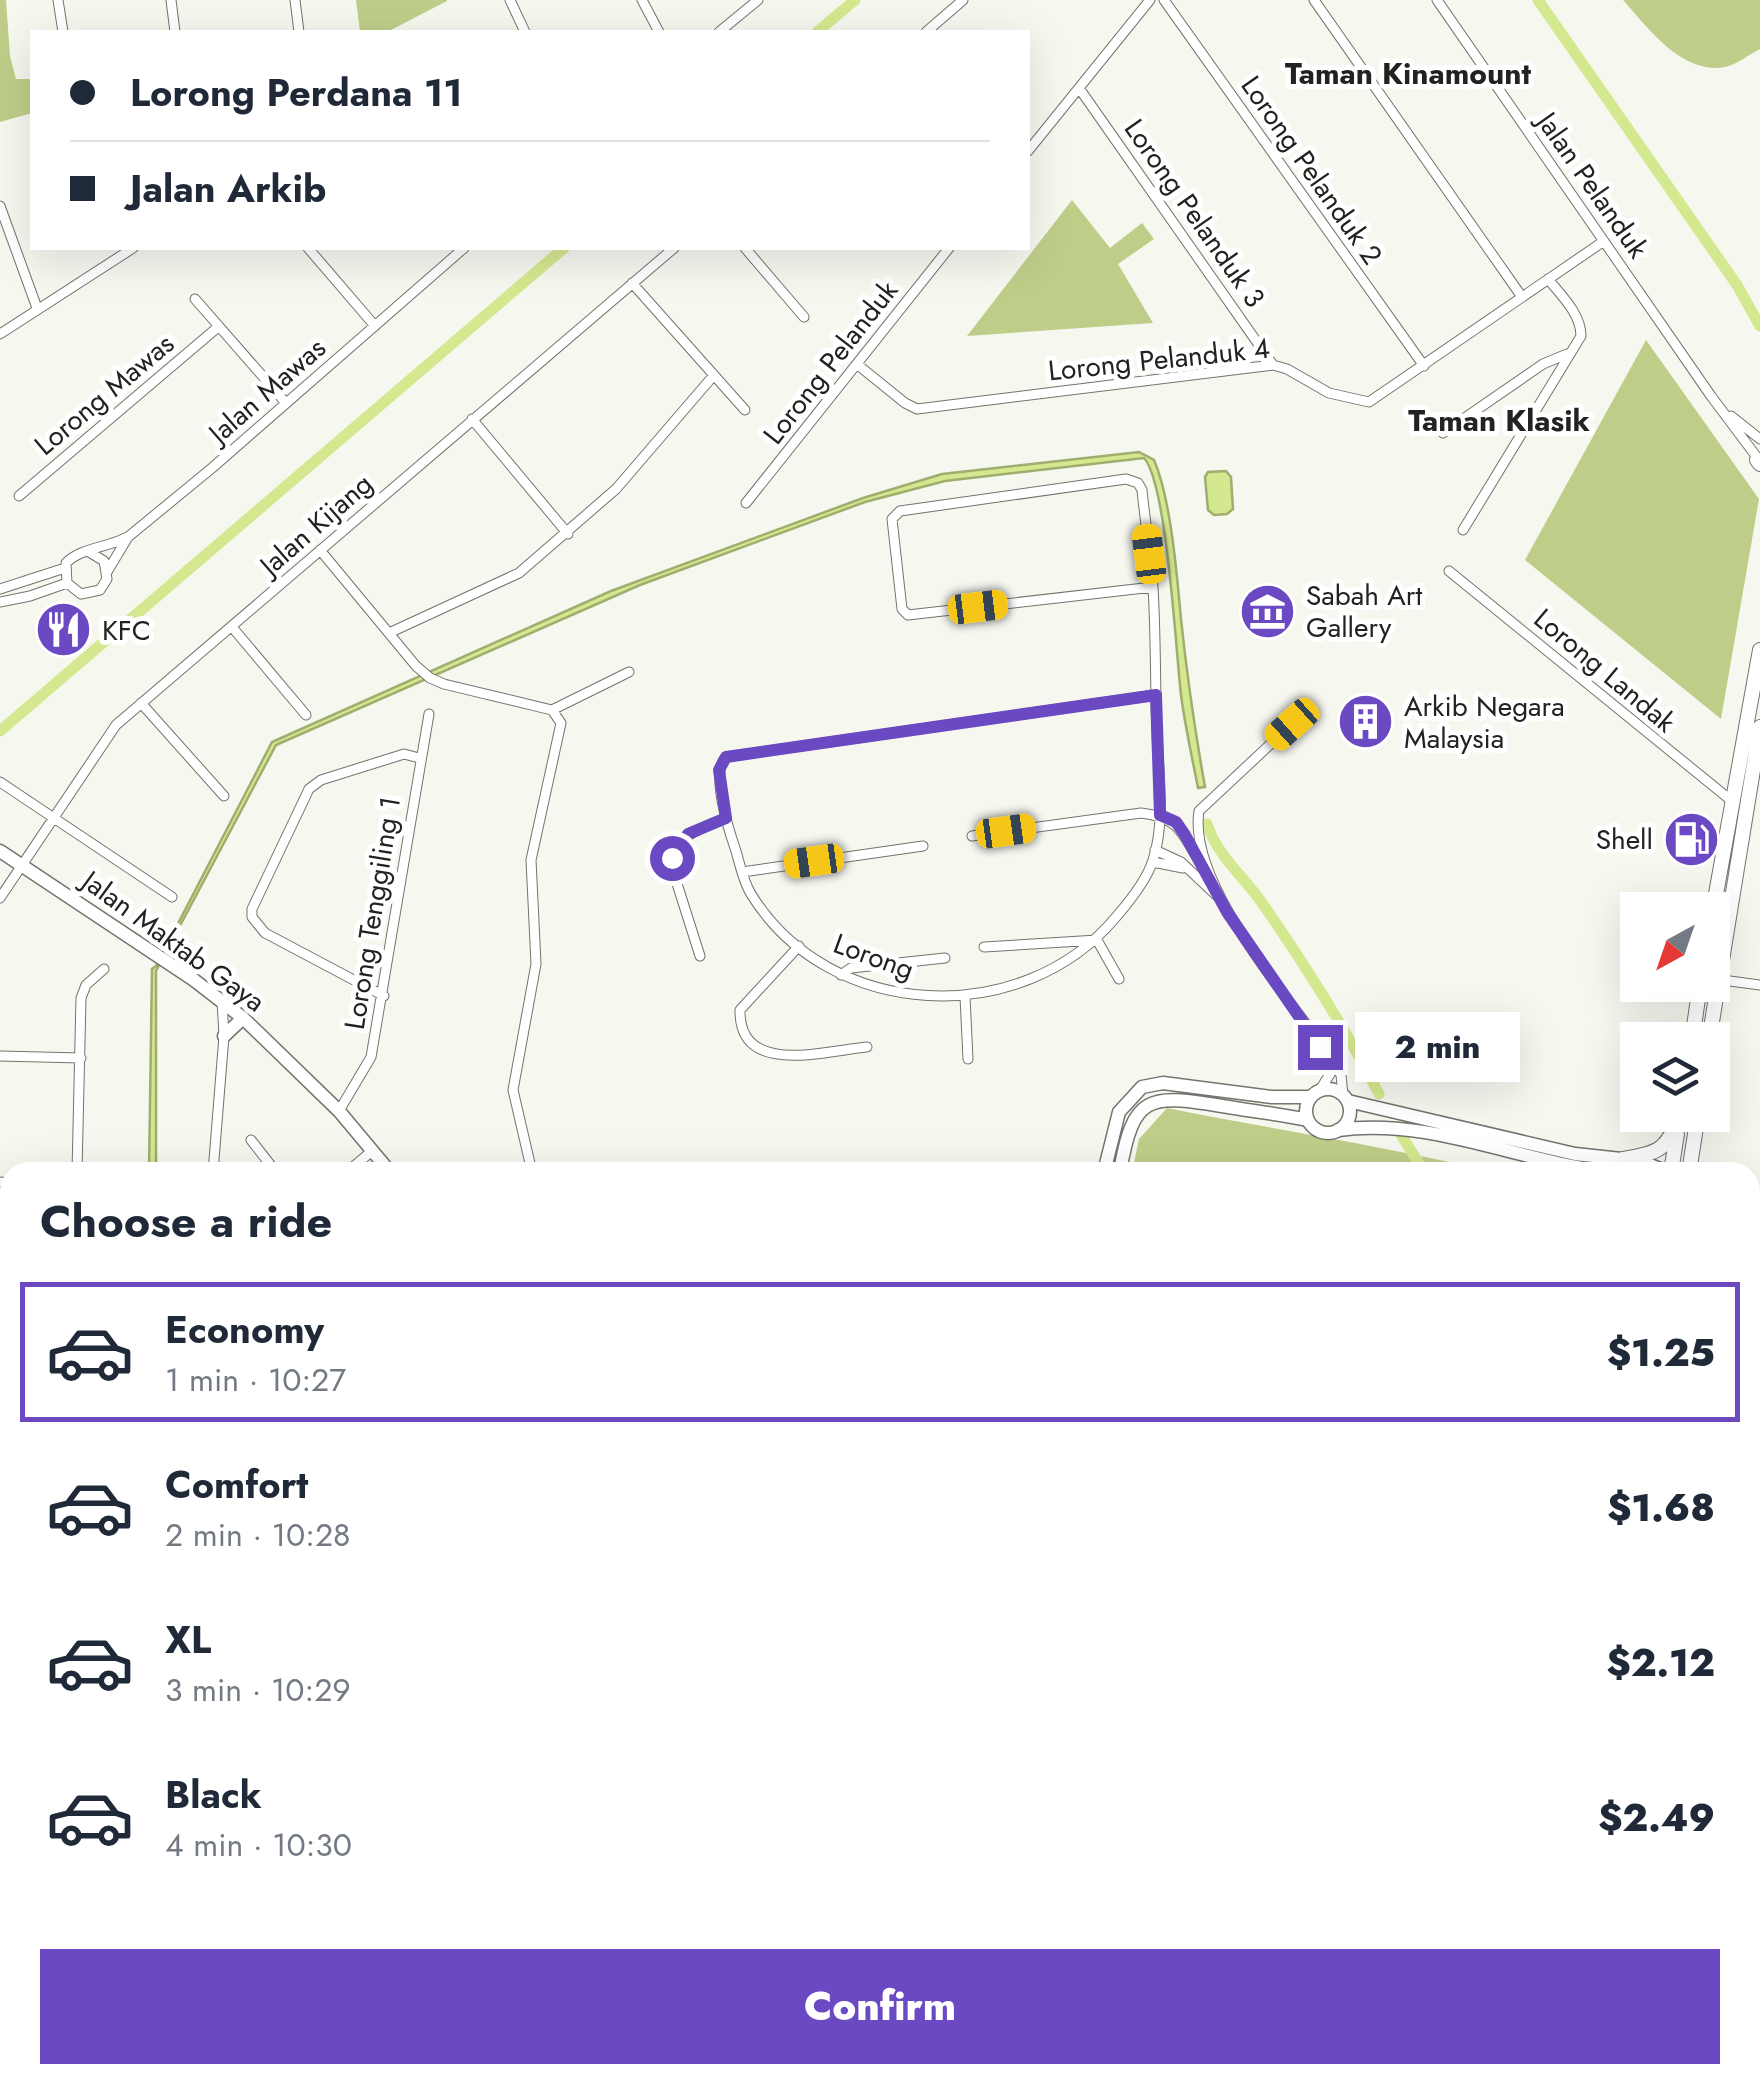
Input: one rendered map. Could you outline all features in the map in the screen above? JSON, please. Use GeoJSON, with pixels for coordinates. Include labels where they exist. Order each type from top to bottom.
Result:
{"type":"FeatureCollection","features":[{"type":"Feature","properties":{"kind":"main road"},"geometry":{"type":"LineString","coordinates":[[1716,892],[1760,650]]}},
{"type":"Feature","properties":{"kind":"main road"},"geometry":{"type":"LineString","coordinates":[[1730,895],[1760,728]]}},
{"type":"Feature","properties":{"kind":"main road"},"geometry":{"type":"LineString","coordinates":[[1733,802],[1749,788]]}},
{"type":"Feature","properties":{"kind":"main road"},"geometry":{"type":"LineString","coordinates":[[1733,802],[1739,845]]}},
{"type":"Feature","properties":{"kind":"main road"},"geometry":{"type":"LineString","coordinates":[[1623,1159],[1657,1153],[1671,1132]]}},
{"type":"Feature","properties":{"kind":"main road"},"geometry":{"type":"LineString","coordinates":[[1672,1162],[1677,1132]]}},
{"type":"Feature","properties":{"kind":"main road"},"geometry":{"type":"LineString","coordinates":[[1691,1162],[1695,1132]]}},
{"type":"Feature","properties":{"kind":"street"},"geometry":{"type":"LineString","coordinates":[[58,0],[63,30]]}},
{"type":"Feature","properties":{"kind":"street"},"geometry":{"type":"LineString","coordinates":[[170,0],[175,30]]}},
{"type":"Feature","properties":{"kind":"street"},"geometry":{"type":"LineString","coordinates":[[295,0],[299,30]]}},
{"type":"Feature","properties":{"kind":"street"},"geometry":{"type":"LineString","coordinates":[[510,0],[525,30]]}},
{"type":"Feature","properties":{"kind":"street"},"geometry":{"type":"LineString","coordinates":[[642,0],[658,30]]}},
{"type":"Feature","properties":{"kind":"street"},"geometry":{"type":"LineString","coordinates":[[722,30],[758,0]]}},
{"type":"Feature","properties":{"kind":"street"},"geometry":{"type":"LineString","coordinates":[[928,30],[964,0]]}},
{"type":"Feature","properties":{"kind":"street"},"geometry":{"type":"LineString","coordinates":[[1030,148],[1150,0]]}},
{"type":"Feature","properties":{"kind":"street","name":"Lorong Pelanduk 2"},"geometry":{"type":"LineString","coordinates":[[1164,0],[1424,366]]}},
{"type":"Feature","properties":{"kind":"street"},"geometry":{"type":"LineString","coordinates":[[1314,0],[1522,297]]}},
{"type":"Feature","properties":{"kind":"street","name":"Jalan Pelanduk"},"geometry":{"type":"LineString","coordinates":[[1437,0],[1759,462]]}},
{"type":"Feature","properties":{"kind":"street","name":"Lorong Pelanduk 3"},"geometry":{"type":"LineString","coordinates":[[1079,88],[1273,366]]}},
{"type":"Feature","properties":{"kind":"street"},"geometry":{"type":"LineString","coordinates":[[0,206],[37,308]]}},
{"type":"Feature","properties":{"kind":"street","name":"Lorong Pelanduk 4"},"geometry":{"type":"LineString","coordinates":[[858,365],[904,403],[917,408],[1273,366],[1287,368],[1329,393],[1369,402],[1604,240]]}},
{"type":"Feature","properties":{"kind":"street"},"geometry":{"type":"LineString","coordinates":[[0,334],[129,250]]}},
{"type":"Feature","properties":{"kind":"street"},"geometry":{"type":"LineString","coordinates":[[310,250],[375,326]]}},
{"type":"Feature","properties":{"kind":"street","name":"Jalan Mawas"},"geometry":{"type":"LineString","coordinates":[[108,572],[128,537],[462,250]]}},
{"type":"Feature","properties":{"kind":"street","name":"Jalan Kijang"},"geometry":{"type":"LineString","coordinates":[[0,898],[116,725],[672,250]]}},
{"type":"Feature","properties":{"kind":"street"},"geometry":{"type":"LineString","coordinates":[[747,250],[804,316]]}},
{"type":"Feature","properties":{"kind":"street","name":"Lorong Pelanduk"},"geometry":{"type":"LineString","coordinates":[[746,504],[947,250]]}},
{"type":"Feature","properties":{"kind":"street"},"geometry":{"type":"LineString","coordinates":[[1463,530],[1581,336],[1581,325],[1548,279]]}},
{"type":"Feature","properties":{"kind":"street"},"geometry":{"type":"LineString","coordinates":[[632,284],[745,410]]}},
{"type":"Feature","properties":{"kind":"street"},"geometry":{"type":"LineString","coordinates":[[195,299],[286,403]]}},
{"type":"Feature","properties":{"kind":"street","name":"Lorong Mawas"},"geometry":{"type":"LineString","coordinates":[[18,496],[218,326]]}},
{"type":"Feature","properties":{"kind":"street"},"geometry":{"type":"LineString","coordinates":[[1443,433],[1544,364],[1570,353]]}},
{"type":"Feature","properties":{"kind":"street"},"geometry":{"type":"LineString","coordinates":[[389,633],[520,573],[616,489],[714,374]]}},
{"type":"Feature","properties":{"kind":"street","name":"Jalan Pelanduk"},"geometry":{"type":"LineString","coordinates":[[1711,396],[1739,425],[1760,439]]}},
{"type":"Feature","properties":{"kind":"street"},"geometry":{"type":"LineString","coordinates":[[472,420],[568,534]]}},
{"type":"Feature","properties":{"kind":"street","name":"Lorong"},"geometry":{"type":"LineString","coordinates":[[1153,587],[904,614],[892,519],[900,511],[1126,479],[1138,483],[1142,490],[1153,587],[1160,815],[1153,862],[1123,909],[1097,940],[1038,976],[1008,988],[965,996],[918,996],[841,975],[768,918],[748,890],[726,818],[719,770],[721,762],[732,756],[1156,695]]}},
{"type":"Feature","properties":{"kind":"street"},"geometry":{"type":"LineString","coordinates":[[0,589],[65,568],[77,554],[107,548],[128,537]]}},
{"type":"Feature","properties":{"kind":"street"},"geometry":{"type":"LineString","coordinates":[[320,550],[430,678],[461,690],[552,710],[562,722],[531,860],[536,964],[513,1090],[530,1162]]}},
{"type":"Feature","properties":{"kind":"street"},"geometry":{"type":"LineString","coordinates":[[65,568],[66,582],[81,594],[94,594],[104,585],[108,572],[104,561],[89,552]]}},
{"type":"Feature","properties":{"kind":"street","name":"Lorong Landak"},"geometry":{"type":"LineString","coordinates":[[1450,571],[1733,802]]}},
{"type":"Feature","properties":{"kind":"street"},"geometry":{"type":"LineString","coordinates":[[0,602],[66,582]]}},
{"type":"Feature","properties":{"kind":"street"},"geometry":{"type":"LineString","coordinates":[[232,627],[306,714]]}},
{"type":"Feature","properties":{"kind":"street"},"geometry":{"type":"LineString","coordinates":[[552,710],[629,672]]}},
{"type":"Feature","properties":{"kind":"street"},"geometry":{"type":"LineString","coordinates":[[140,704],[224,796]]}},
{"type":"Feature","properties":{"kind":"street","name":"Lorong Tenggiling 1"},"geometry":{"type":"LineString","coordinates":[[340,1111],[372,1057],[428,714]]}},
{"type":"Feature","properties":{"kind":"street"},"geometry":{"type":"LineString","coordinates":[[1292,724],[1200,812],[1200,843],[1218,897],[1341,1075],[1348,1121],[1338,1130]]}},
{"type":"Feature","properties":{"kind":"street"},"geometry":{"type":"LineString","coordinates":[[384,996],[265,933],[252,917],[252,909],[309,789],[322,780],[404,754],[419,758]]}},
{"type":"Feature","properties":{"kind":"street"},"geometry":{"type":"LineString","coordinates":[[0,782],[172,897]]}},
{"type":"Feature","properties":{"kind":"street"},"geometry":{"type":"LineString","coordinates":[[972,836],[1141,813],[1160,815],[1176,822],[1208,872]]}},
{"type":"Feature","properties":{"kind":"street"},"geometry":{"type":"LineString","coordinates":[[700,956],[672,858],[688,834],[726,818]]}},
{"type":"Feature","properties":{"kind":"street"},"geometry":{"type":"LineString","coordinates":[[742,872],[923,846]]}},
{"type":"Feature","properties":{"kind":"street"},"geometry":{"type":"LineString","coordinates":[[1155,850],[1181,862],[1218,897]]}},
{"type":"Feature","properties":{"kind":"street","name":"Jalan Maktab Gaya"},"geometry":{"type":"LineString","coordinates":[[0,851],[243,1018],[340,1111],[381,1162]]}},
{"type":"Feature","properties":{"kind":"street"},"geometry":{"type":"LineString","coordinates":[[1153,862],[1190,871]]}},
{"type":"Feature","properties":{"kind":"street"},"geometry":{"type":"LineString","coordinates":[[984,947],[1097,940],[1119,979]]}},
{"type":"Feature","properties":{"kind":"street"},"geometry":{"type":"LineString","coordinates":[[799,946],[740,1010],[740,1030],[752,1046],[774,1056],[867,1047]]}},
{"type":"Feature","properties":{"kind":"street"},"geometry":{"type":"LineString","coordinates":[[841,975],[850,968],[945,958]]}},
{"type":"Feature","properties":{"kind":"street"},"geometry":{"type":"LineString","coordinates":[[78,1162],[81,998],[86,985],[104,969]]}},
{"type":"Feature","properties":{"kind":"street"},"geometry":{"type":"LineString","coordinates":[[1730,981],[1760,985]]}},
{"type":"Feature","properties":{"kind":"street"},"geometry":{"type":"LineString","coordinates":[[965,996],[968,1059]]}},
{"type":"Feature","properties":{"kind":"street"},"geometry":{"type":"LineString","coordinates":[[214,1162],[224,1036],[222,1002]]}},
{"type":"Feature","properties":{"kind":"street"},"geometry":{"type":"LineString","coordinates":[[224,1036],[243,1018]]}},
{"type":"Feature","properties":{"kind":"street"},"geometry":{"type":"LineString","coordinates":[[1308,1120],[1306,1108],[1330,1074],[1320,1047]]}},
{"type":"Feature","properties":{"kind":"street"},"geometry":{"type":"LineString","coordinates":[[0,1056],[81,1058]]}},
{"type":"Feature","properties":{"kind":"street"},"geometry":{"type":"LineString","coordinates":[[1106,1162],[1119,1112],[1142,1087],[1163,1083],[1272,1097],[1333,1089],[1346,1098],[1575,1154],[1633,1162]]}},
{"type":"Feature","properties":{"kind":"street"},"geometry":{"type":"LineString","coordinates":[[1122,1162],[1136,1117],[1156,1101],[1186,1100],[1308,1120],[1324,1132],[1382,1126],[1414,1130],[1563,1162]]}},
{"type":"Feature","properties":{"kind":"street"},"geometry":{"type":"LineString","coordinates":[[251,1140],[268,1162]]}},
{"type":"Feature","properties":{"kind":"street"},"geometry":{"type":"LineString","coordinates":[[358,1162],[372,1151]]}},
{"type":"Feature","properties":{"kind":"shaded area"},"geometry":{"type":"Polygon","coordinates":[[[0,0],[6,0],[10,56],[16,79],[30,79],[30,114],[0,122],[0,0]]]}},
{"type":"Feature","properties":{"kind":"shaded area"},"geometry":{"type":"Polygon","coordinates":[[[356,0],[447,0],[391,30],[360,30],[356,0]]]}},
{"type":"Feature","properties":{"kind":"shaded area"},"geometry":{"type":"Polygon","coordinates":[[[1623,0],[1760,0],[1760,49],[1725,67],[1694,64],[1667,47],[1623,0]]]}},
{"type":"Feature","properties":{"kind":"shaded area"},"geometry":{"type":"Polygon","coordinates":[[[1072,200],[1110,248],[1142,223],[1154,239],[1118,264],[1153,323],[967,336],[1072,200]]]}},
{"type":"Feature","properties":{"kind":"shaded area"},"geometry":{"type":"Polygon","coordinates":[[[1646,340],[1759,499],[1721,719],[1525,560],[1646,340]]]}},
{"type":"Feature","properties":{"kind":"shaded area"},"geometry":{"type":"Polygon","coordinates":[[[1139,452],[1154,460],[1169,516],[1205,787],[1198,788],[1187,730],[1159,500],[1144,458],[945,481],[865,502],[640,585],[276,745],[156,971],[156,1162],[149,1162],[152,969],[272,742],[611,591],[863,498],[942,474],[1139,452]]]}},
{"type":"Feature","properties":{"kind":"shaded area"},"geometry":{"type":"Polygon","coordinates":[[[1226,471],[1231,477],[1233,509],[1214,515],[1208,510],[1205,477],[1208,472],[1226,471]]]}},
{"type":"Feature","properties":{"kind":"shaded area"},"geometry":{"type":"Polygon","coordinates":[[[1167,1108],[1446,1162],[1134,1162],[1139,1139],[1167,1108]]]}},
{"type":"Feature","properties":{"kind":"waterway"},"geometry":{"type":"LineString","coordinates":[[819,30],[855,0]]}},
{"type":"Feature","properties":{"kind":"waterway"},"geometry":{"type":"LineString","coordinates":[[1538,0],[1737,285],[1760,326]]}},
{"type":"Feature","properties":{"kind":"waterway"},"geometry":{"type":"LineString","coordinates":[[0,731],[562,250]]}},
{"type":"Feature","properties":{"kind":"waterway"},"geometry":{"type":"LineString","coordinates":[[1207,824],[1223,855],[1260,900],[1308,971],[1379,1094]]}},
{"type":"Feature","properties":{"kind":"waterway"},"geometry":{"type":"LineString","coordinates":[[1397,1128],[1418,1162]]}},
{"type":"Feature","properties":{"kind":"place","name":"Sabah Art Gallery"},"geometry":{"type":"Point","coordinates":[1267,611]}},
{"type":"Feature","properties":{"kind":"place","name":"KFC"},"geometry":{"type":"Point","coordinates":[63,630]}},
{"type":"Feature","properties":{"kind":"place","name":"Arkib Negara Malaysia"},"geometry":{"type":"Point","coordinates":[1365,722]}},
{"type":"Feature","properties":{"kind":"place","name":"Shell"},"geometry":{"type":"Point","coordinates":[1692,839]}},
{"type":"Feature","properties":{"kind":"district","name":"Taman Kinamount"},"geometry":{"type":"Point","coordinates":[1408,74]}},
{"type":"Feature","properties":{"kind":"district","name":"Taman Klasik"},"geometry":{"type":"Point","coordinates":[1499,421]}},
{"type":"Feature","properties":{"kind":"route"},"geometry":{"type":"LineString","coordinates":[[672,858],[688,834],[726,818],[719,770],[726,757],[1156,695],[1160,815],[1176,822],[1185,835],[1227,912],[1320,1047]]}}]}
